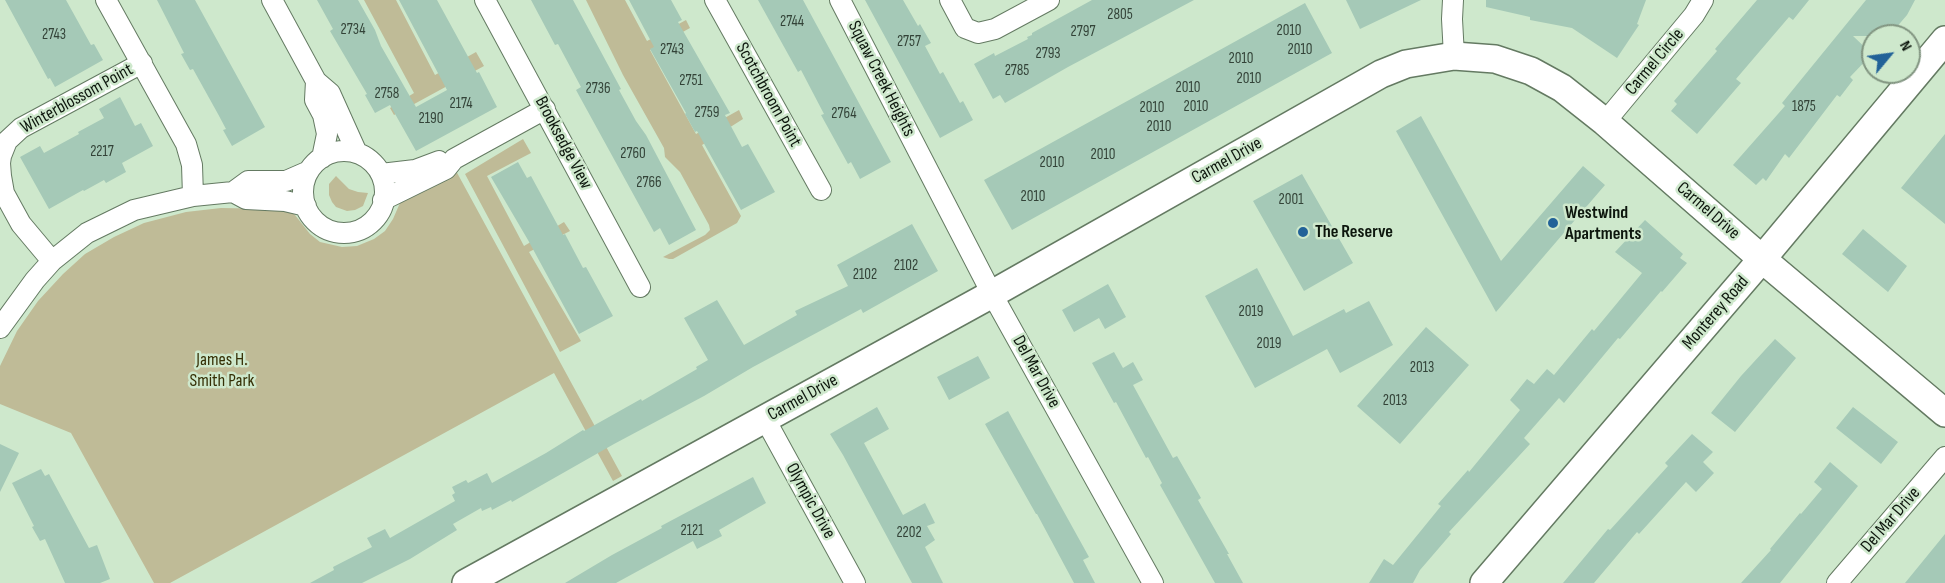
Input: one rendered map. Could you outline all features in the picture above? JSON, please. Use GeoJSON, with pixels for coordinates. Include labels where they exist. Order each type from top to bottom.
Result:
{"type":"FeatureCollection","features":[{"type":"Feature","properties":{"kind":"street"},"geometry":{"type":"LineString","coordinates":[[106,0],[186,144],[192,165],[193,196]]}},
{"type":"Feature","properties":{"kind":"street"},"geometry":{"type":"LineString","coordinates":[[272,0],[316,81],[330,93],[357,153]]}},
{"type":"Feature","properties":{"kind":"street","name":"Brooksedge View"},"geometry":{"type":"LineString","coordinates":[[485,0],[640,286]]}},
{"type":"Feature","properties":{"kind":"street","name":"Scotchbroom Point"},"geometry":{"type":"LineString","coordinates":[[715,0],[821,190]]}},
{"type":"Feature","properties":{"kind":"street","name":"Squaw Creek Heights"},"geometry":{"type":"LineString","coordinates":[[840,0],[922,159]]}},
{"type":"Feature","properties":{"kind":"street"},"geometry":{"type":"LineString","coordinates":[[950,0],[965,28],[978,33],[995,29],[1049,0]]}},
{"type":"Feature","properties":{"kind":"street"},"geometry":{"type":"LineString","coordinates":[[1453,0],[1454,56]]}},
{"type":"Feature","properties":{"kind":"street","name":"Carmel Circle"},"geometry":{"type":"LineString","coordinates":[[1605,122],[1694,15],[1703,0]]}},
{"type":"Feature","properties":{"kind":"street","name":"Monterey Road"},"geometry":{"type":"LineString","coordinates":[[1484,583],[1762,259],[1945,40]]}},
{"type":"Feature","properties":{"kind":"street","name":"Carmel Drive"},"geometry":{"type":"LineString","coordinates":[[466,583],[992,294],[1381,74],[1406,64],[1454,56],[1495,59],[1531,71],[1562,88],[1605,122],[1762,259],[1945,413]]}},
{"type":"Feature","properties":{"kind":"street","name":"Winterblossom Point"},"geometry":{"type":"LineString","coordinates":[[52,261],[21,224],[4,193],[0,163],[7,141],[21,129],[142,63]]}},
{"type":"Feature","properties":{"kind":"street"},"geometry":{"type":"LineString","coordinates":[[0,328],[34,280],[52,261],[87,233],[134,210],[193,196],[233,192],[248,181],[286,181],[315,164],[338,152],[357,153],[371,162],[381,174],[385,192],[381,210],[370,225],[356,232],[337,233],[323,228],[309,214],[306,206],[303,188],[315,164],[327,134],[323,115],[315,100],[316,81]]}},
{"type":"Feature","properties":{"kind":"street"},"geometry":{"type":"LineString","coordinates":[[383,200],[446,169],[454,159],[545,109]]}},
{"type":"Feature","properties":{"kind":"street"},"geometry":{"type":"LineString","coordinates":[[381,174],[414,170],[440,160],[454,159]]}},
{"type":"Feature","properties":{"kind":"street","name":"Del Mar Drive"},"geometry":{"type":"LineString","coordinates":[[922,159],[992,294],[1153,583]]}},
{"type":"Feature","properties":{"kind":"street"},"geometry":{"type":"LineString","coordinates":[[233,192],[246,199],[285,201],[306,206]]}},
{"type":"Feature","properties":{"kind":"street","name":"Olympic Drive"},"geometry":{"type":"LineString","coordinates":[[765,419],[855,583]]}},
{"type":"Feature","properties":{"kind":"street","name":"Del Mar Drive"},"geometry":{"type":"LineString","coordinates":[[1837,583],[1945,457]]}},
{"type":"Feature","properties":{"kind":"green space"},"geometry":{"type":"Polygon","coordinates":[[[364,0],[396,0],[435,75],[476,52],[484,66],[394,115],[390,108],[414,93],[364,0]]]}},
{"type":"Feature","properties":{"kind":"green space"},"geometry":{"type":"Polygon","coordinates":[[[586,0],[625,0],[647,41],[686,20],[690,28],[650,50],[696,134],[739,110],[743,119],[702,145],[741,216],[737,223],[673,259],[663,257],[705,235],[710,230],[709,225],[680,172],[665,157],[664,148],[623,75],[586,0]]]}},
{"type":"Feature","properties":{"kind":"green space"},"geometry":{"type":"Polygon","coordinates":[[[523,139],[531,153],[487,176],[524,246],[564,222],[570,231],[529,252],[581,341],[560,352],[465,174],[523,139]]]}},
{"type":"Feature","properties":{"kind":"green space","name":"James H. Smith Park"},"geometry":{"type":"Polygon","coordinates":[[[455,169],[622,476],[613,481],[554,373],[170,583],[154,583],[71,433],[0,404],[0,366],[17,331],[38,301],[63,274],[85,254],[114,237],[144,223],[186,212],[221,208],[281,209],[295,215],[310,234],[320,242],[342,247],[357,246],[374,239],[385,231],[403,196],[455,169]]]}},
{"type":"Feature","properties":{"kind":"green space"},"geometry":{"type":"Polygon","coordinates":[[[336,176],[349,189],[368,193],[363,206],[347,211],[336,207],[329,195],[329,184],[336,176]]]}},
{"type":"Feature","properties":{"kind":"building"},"geometry":{"type":"Polygon","coordinates":[[[5,0],[66,0],[91,45],[94,44],[103,60],[55,87],[50,78],[48,79],[5,0]]]}},
{"type":"Feature","properties":{"kind":"building"},"geometry":{"type":"Polygon","coordinates":[[[157,0],[195,0],[265,127],[232,146],[223,130],[226,129],[218,114],[193,69],[190,70],[181,54],[184,53],[157,0]]]}},
{"type":"Feature","properties":{"kind":"building"},"geometry":{"type":"Polygon","coordinates":[[[317,0],[358,0],[416,107],[447,90],[399,0],[437,0],[497,107],[416,151],[390,105],[375,113],[365,95],[367,94],[330,31],[333,29],[317,0]]]}},
{"type":"Feature","properties":{"kind":"building"},"geometry":{"type":"Polygon","coordinates":[[[531,0],[573,0],[621,89],[619,90],[646,135],[696,230],[669,245],[660,228],[654,232],[576,90],[581,87],[531,0]]]}},
{"type":"Feature","properties":{"kind":"building"},"geometry":{"type":"Polygon","coordinates":[[[629,0],[671,0],[682,20],[678,22],[730,113],[725,115],[742,147],[748,144],[775,192],[741,210],[650,49],[654,47],[629,0]]]}},
{"type":"Feature","properties":{"kind":"building"},"geometry":{"type":"Polygon","coordinates":[[[758,0],[803,0],[891,162],[860,179],[851,162],[848,164],[821,115],[824,114],[801,70],[798,72],[758,0]]]}},
{"type":"Feature","properties":{"kind":"building"},"geometry":{"type":"Polygon","coordinates":[[[865,0],[903,0],[931,43],[925,46],[940,74],[943,72],[960,103],[963,101],[973,120],[940,138],[865,0]]]}},
{"type":"Feature","properties":{"kind":"building"},"geometry":{"type":"Polygon","coordinates":[[[1092,0],[1194,0],[1005,103],[1000,95],[993,99],[974,64],[1028,39],[1027,37],[1032,33],[1092,0]]]}},
{"type":"Feature","properties":{"kind":"building"},"geometry":{"type":"Polygon","coordinates":[[[1346,0],[1421,0],[1360,29],[1346,0]]]}},
{"type":"Feature","properties":{"kind":"building"},"geometry":{"type":"Polygon","coordinates":[[[1486,0],[1646,0],[1637,24],[1639,25],[1617,58],[1572,28],[1530,20],[1530,17],[1486,7],[1486,0]]]}},
{"type":"Feature","properties":{"kind":"building"},"geometry":{"type":"Polygon","coordinates":[[[1757,0],[1809,0],[1793,20],[1789,17],[1736,79],[1741,83],[1697,134],[1671,111],[1677,104],[1674,101],[1757,0]]]}},
{"type":"Feature","properties":{"kind":"building"},"geometry":{"type":"Polygon","coordinates":[[[1866,0],[1915,0],[1899,24],[1861,24],[1861,36],[1853,36],[1861,44],[1861,66],[1850,77],[1853,80],[1840,97],[1837,95],[1789,158],[1785,154],[1766,181],[1763,178],[1756,185],[1733,165],[1785,106],[1782,103],[1866,0]]]}},
{"type":"Feature","properties":{"kind":"building"},"geometry":{"type":"Polygon","coordinates":[[[1305,3],[1332,53],[1012,230],[984,180],[1305,3]]]}},
{"type":"Feature","properties":{"kind":"building"},"geometry":{"type":"Polygon","coordinates":[[[120,97],[135,126],[141,123],[153,146],[122,163],[126,172],[106,183],[104,180],[83,190],[49,209],[20,157],[40,146],[44,153],[79,134],[78,132],[104,118],[99,109],[120,97]]]}},
{"type":"Feature","properties":{"kind":"building","name":"Westwind Apartments"},"geometry":{"type":"Polygon","coordinates":[[[1421,116],[1501,261],[1583,166],[1605,185],[1496,312],[1396,131],[1421,116]]]}},
{"type":"Feature","properties":{"kind":"building"},"geometry":{"type":"Polygon","coordinates":[[[1945,134],[1945,224],[1901,188],[1945,134]]]}},
{"type":"Feature","properties":{"kind":"building"},"geometry":{"type":"Polygon","coordinates":[[[518,162],[527,178],[531,176],[563,235],[565,234],[583,268],[586,267],[613,316],[579,334],[491,177],[518,162]]]}},
{"type":"Feature","properties":{"kind":"building","name":"The Reserve"},"geometry":{"type":"Polygon","coordinates":[[[1302,174],[1353,263],[1304,291],[1253,201],[1302,174]]]}},
{"type":"Feature","properties":{"kind":"building"},"geometry":{"type":"Polygon","coordinates":[[[1645,220],[1683,254],[1680,258],[1687,263],[1620,339],[1618,338],[1564,403],[1559,398],[1524,438],[1530,444],[1449,532],[1451,534],[1420,570],[1413,583],[1369,583],[1384,559],[1393,565],[1441,506],[1438,504],[1468,470],[1469,472],[1520,410],[1510,400],[1527,379],[1534,384],[1547,369],[1554,375],[1642,273],[1615,252],[1645,220]]]}},
{"type":"Feature","properties":{"kind":"building"},"geometry":{"type":"Polygon","coordinates":[[[912,224],[938,271],[863,313],[861,309],[753,367],[512,502],[511,500],[492,510],[491,507],[482,511],[481,508],[453,524],[457,530],[410,559],[362,583],[310,583],[334,570],[333,567],[372,547],[367,538],[385,529],[390,538],[455,501],[452,487],[466,480],[468,483],[487,473],[492,483],[583,430],[641,399],[642,401],[697,369],[696,367],[708,360],[684,318],[717,300],[744,345],[797,315],[795,311],[848,286],[837,265],[912,224]]]}},
{"type":"Feature","properties":{"kind":"building"},"geometry":{"type":"Polygon","coordinates":[[[1863,229],[1907,266],[1888,292],[1842,254],[1863,229]]]}},
{"type":"Feature","properties":{"kind":"building"},"geometry":{"type":"Polygon","coordinates":[[[1257,268],[1293,336],[1344,309],[1346,313],[1369,301],[1393,345],[1340,373],[1327,349],[1255,388],[1205,296],[1257,268]]]}},
{"type":"Feature","properties":{"kind":"building"},"geometry":{"type":"Polygon","coordinates":[[[1108,284],[1126,317],[1105,329],[1099,318],[1074,332],[1062,310],[1108,284]]]}},
{"type":"Feature","properties":{"kind":"building"},"geometry":{"type":"Polygon","coordinates":[[[1426,327],[1469,365],[1400,444],[1357,406],[1426,327]]]}},
{"type":"Feature","properties":{"kind":"building"},"geometry":{"type":"Polygon","coordinates":[[[1775,339],[1796,358],[1735,432],[1711,413],[1775,339]]]}},
{"type":"Feature","properties":{"kind":"building"},"geometry":{"type":"Polygon","coordinates":[[[1114,352],[1123,368],[1133,362],[1143,380],[1133,385],[1173,458],[1177,456],[1201,498],[1198,500],[1243,583],[1215,583],[1160,485],[1162,483],[1148,457],[1146,458],[1116,402],[1114,403],[1092,363],[1114,352]]]}},
{"type":"Feature","properties":{"kind":"building"},"geometry":{"type":"Polygon","coordinates":[[[978,356],[990,378],[949,400],[937,377],[978,356]]]}},
{"type":"Feature","properties":{"kind":"building"},"geometry":{"type":"Polygon","coordinates":[[[877,407],[889,429],[864,443],[903,515],[925,503],[935,523],[927,526],[935,540],[925,547],[943,583],[912,583],[830,434],[877,407]]]}},
{"type":"Feature","properties":{"kind":"building"},"geometry":{"type":"Polygon","coordinates":[[[1853,407],[1898,442],[1881,464],[1836,428],[1853,407]]]}},
{"type":"Feature","properties":{"kind":"building"},"geometry":{"type":"Polygon","coordinates":[[[1008,411],[1089,557],[1083,560],[1095,583],[1074,583],[985,424],[1008,411]]]}},
{"type":"Feature","properties":{"kind":"building"},"geometry":{"type":"Polygon","coordinates":[[[1692,434],[1713,452],[1703,462],[1714,473],[1696,492],[1686,482],[1639,534],[1637,532],[1594,583],[1563,583],[1608,529],[1610,530],[1668,466],[1665,463],[1692,434]]]}},
{"type":"Feature","properties":{"kind":"building"},"geometry":{"type":"Polygon","coordinates":[[[0,444],[19,453],[0,492],[0,444]]]}},
{"type":"Feature","properties":{"kind":"building"},"geometry":{"type":"Polygon","coordinates":[[[1830,462],[1858,486],[1780,583],[1741,583],[1822,489],[1814,482],[1830,462]]]}},
{"type":"Feature","properties":{"kind":"building"},"geometry":{"type":"Polygon","coordinates":[[[41,469],[45,476],[49,474],[89,548],[97,545],[110,579],[100,583],[65,583],[45,539],[40,541],[32,527],[34,526],[12,483],[41,469]]]}},
{"type":"Feature","properties":{"kind":"building"},"geometry":{"type":"Polygon","coordinates":[[[753,477],[766,503],[719,530],[722,536],[697,549],[693,541],[616,583],[565,583],[662,528],[661,526],[753,477]]]}},
{"type":"Feature","properties":{"kind":"building"},"geometry":{"type":"Polygon","coordinates":[[[1945,534],[1945,583],[1905,583],[1945,534]]]}},
{"type":"Feature","properties":{"kind":"place","name":"Westwind Apartments"},"geometry":{"type":"Point","coordinates":[1553,223]}},
{"type":"Feature","properties":{"kind":"place","name":"The Reserve"},"geometry":{"type":"Point","coordinates":[1303,232]}}]}
